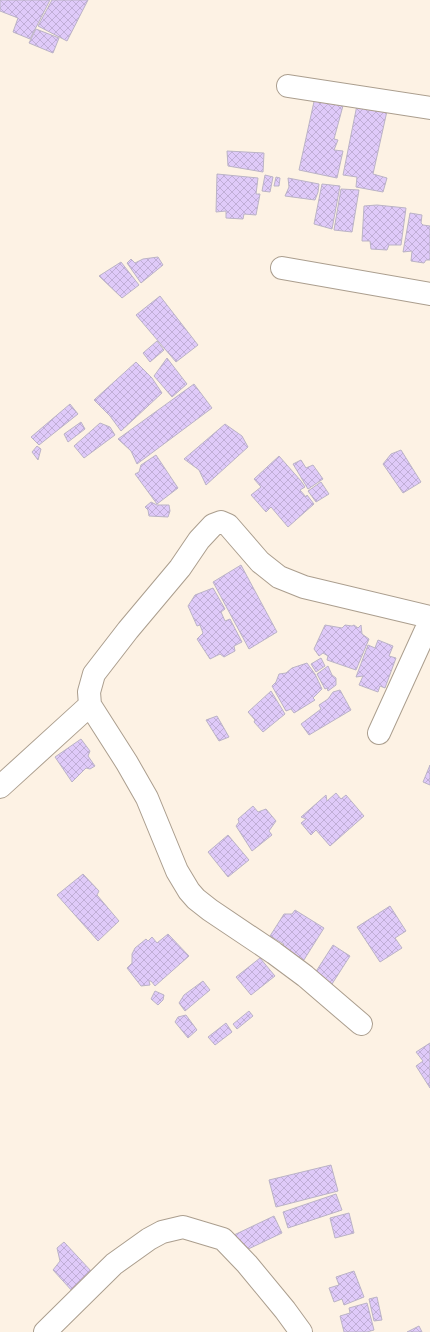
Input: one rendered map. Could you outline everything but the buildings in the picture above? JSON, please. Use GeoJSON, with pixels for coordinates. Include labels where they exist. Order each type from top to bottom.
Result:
{"type":"FeatureCollection","features":[{"type":"Feature","properties":{"kind":"street"},"geometry":{"type":"LineString","coordinates":[[288,86],[430,108]]}},
{"type":"Feature","properties":{"kind":"street"},"geometry":{"type":"LineString","coordinates":[[282,268],[430,294]]}},
{"type":"Feature","properties":{"kind":"street"},"geometry":{"type":"LineString","coordinates":[[360,1024],[305,976],[210,910],[189,891],[177,871],[147,798],[127,762],[90,705],[89,692],[94,674],[128,630],[180,568],[199,540],[213,525],[221,522],[228,525],[260,562],[279,577],[304,587],[430,617]]}},
{"type":"Feature","properties":{"kind":"street"},"geometry":{"type":"LineString","coordinates":[[379,733],[430,621]]}},
{"type":"Feature","properties":{"kind":"street"},"geometry":{"type":"LineString","coordinates":[[0,787],[90,705]]}},
{"type":"Feature","properties":{"kind":"street"},"geometry":{"type":"LineString","coordinates":[[45,1332],[114,1264],[162,1232],[183,1227],[223,1239],[247,1264],[301,1332]]}}]}
